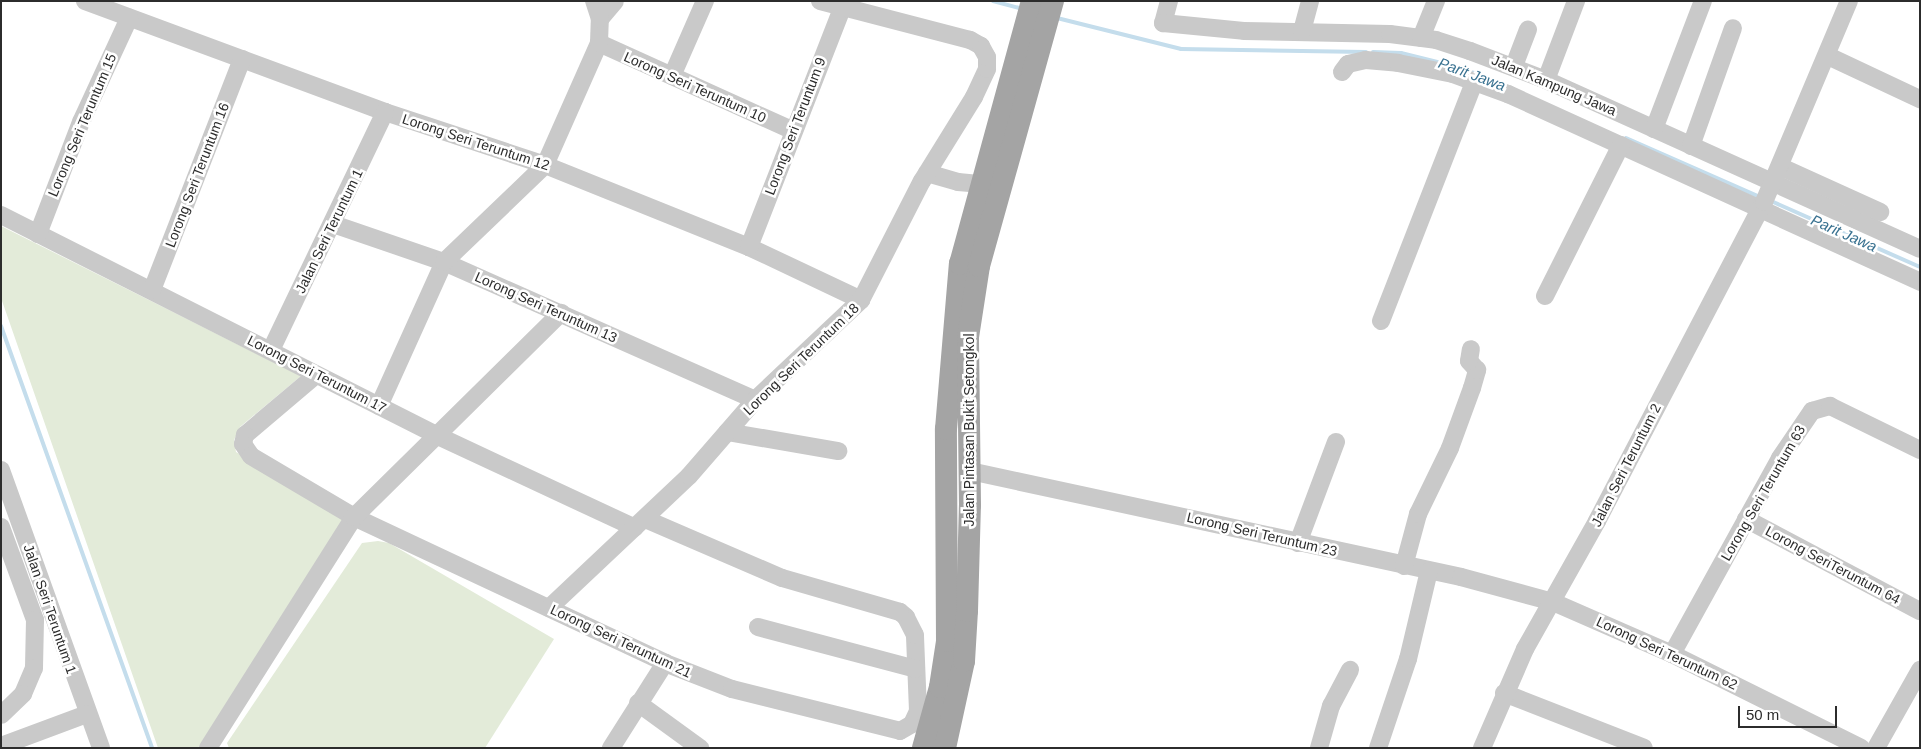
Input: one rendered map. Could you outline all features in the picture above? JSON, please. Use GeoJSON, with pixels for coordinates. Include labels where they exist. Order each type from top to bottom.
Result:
{"type":"FeatureCollection","features":[{"type":"Feature","properties":{"kind":"main road","name":"Jalan Pintasan Bukit Setongkol"},"geometry":{"type":"LineString","coordinates":[[922,748],[940,687],[947,641],[946,429],[960,264],[982,184],[1046,2]]}},
{"type":"Feature","properties":{"kind":"main road","name":"Jalan Pintasan Bukit Setongkol"},"geometry":{"type":"LineString","coordinates":[[945,748],[964,661],[970,505],[968,337],[979,266],[1035,30]]}},
{"type":"Feature","properties":{"kind":"main road"},"geometry":{"type":"LineString","coordinates":[[946,512],[957,504],[970,505]]}},
{"type":"Feature","properties":{"kind":"street","name":"Lorong Seri Teruntum 12"},"geometry":{"type":"LineString","coordinates":[[85,1],[385,112],[545,164],[748,247],[861,300]]}},
{"type":"Feature","properties":{"kind":"street"},"geometry":{"type":"LineString","coordinates":[[379,406],[444,262],[545,164],[599,43],[600,19],[594,1]]}},
{"type":"Feature","properties":{"kind":"street"},"geometry":{"type":"LineString","coordinates":[[600,19],[615,1]]}},
{"type":"Feature","properties":{"kind":"street"},"geometry":{"type":"LineString","coordinates":[[672,76],[705,1]]}},
{"type":"Feature","properties":{"kind":"street"},"geometry":{"type":"LineString","coordinates":[[820,1],[843,6]]}},
{"type":"Feature","properties":{"kind":"street","name":"Jalan Kampung Jawa"},"geometry":{"type":"LineString","coordinates":[[1170,1],[1163,23],[1244,31],[1421,38],[1436,40],[1514,66],[1691,146],[1767,196],[1920,282]]}},
{"type":"Feature","properties":{"kind":"street"},"geometry":{"type":"LineString","coordinates":[[1302,32],[1310,1]]}},
{"type":"Feature","properties":{"kind":"street"},"geometry":{"type":"LineString","coordinates":[[1421,38],[1436,1]]}},
{"type":"Feature","properties":{"kind":"street"},"geometry":{"type":"LineString","coordinates":[[1546,80],[1576,1]]}},
{"type":"Feature","properties":{"kind":"street"},"geometry":{"type":"LineString","coordinates":[[1654,129],[1703,1]]}},
{"type":"Feature","properties":{"kind":"street","name":"Jalan Seri Teruntum 2"},"geometry":{"type":"LineString","coordinates":[[1482,748],[1504,693],[1767,196],[1828,56],[1848,1]]}},
{"type":"Feature","properties":{"kind":"street","name":"Lorong Seri Teruntum 18"},"geometry":{"type":"LineString","coordinates":[[549,608],[689,476],[755,400],[812,349],[861,300],[927,173],[974,97],[987,69],[987,57],[981,46],[970,40],[843,6]]}},
{"type":"Feature","properties":{"kind":"street","name":"Lorong Seri Teruntum 9"},"geometry":{"type":"LineString","coordinates":[[748,247],[792,130],[843,6]]}},
{"type":"Feature","properties":{"kind":"street","name":"Lorong Seri Teruntum 15"},"geometry":{"type":"LineString","coordinates":[[38,234],[81,122],[129,18]]}},
{"type":"Feature","properties":{"kind":"street"},"geometry":{"type":"LineString","coordinates":[[1691,146],[1733,28]]}},
{"type":"Feature","properties":{"kind":"street"},"geometry":{"type":"LineString","coordinates":[[1514,66],[1528,30]]}},
{"type":"Feature","properties":{"kind":"street","name":"Lorong Seri Teruntum 10"},"geometry":{"type":"LineString","coordinates":[[599,43],[792,130]]}},
{"type":"Feature","properties":{"kind":"street"},"geometry":{"type":"LineString","coordinates":[[1828,56],[1920,100]]}},
{"type":"Feature","properties":{"kind":"street","name":"Lorong Seri Teruntum 16"},"geometry":{"type":"LineString","coordinates":[[152,290],[242,59]]}},
{"type":"Feature","properties":{"kind":"street","name":"Jalan Kampung Jawa"},"geometry":{"type":"LineString","coordinates":[[1342,72],[1348,64],[1384,61],[1435,70],[1474,82],[1621,145],[1920,249]]}},
{"type":"Feature","properties":{"kind":"street"},"geometry":{"type":"LineString","coordinates":[[1381,321],[1474,82]]}},
{"type":"Feature","properties":{"kind":"street","name":"Jalan Seri Teruntum 1"},"geometry":{"type":"LineString","coordinates":[[271,350],[385,112]]}},
{"type":"Feature","properties":{"kind":"street"},"geometry":{"type":"LineString","coordinates":[[1545,296],[1598,185],[1621,145]]}},
{"type":"Feature","properties":{"kind":"street"},"geometry":{"type":"LineString","coordinates":[[1781,167],[1880,212]]}},
{"type":"Feature","properties":{"kind":"street"},"geometry":{"type":"LineString","coordinates":[[927,173],[958,182],[982,184]]}},
{"type":"Feature","properties":{"kind":"street","name":"Lorong Seri Teruntum 17"},"geometry":{"type":"LineString","coordinates":[[1,215],[438,436],[640,523],[782,578],[900,612],[912,624],[918,711],[912,724],[900,731]]}},
{"type":"Feature","properties":{"kind":"street","name":"Lorong Seri Teruntum 13"},"geometry":{"type":"LineString","coordinates":[[333,224],[444,262],[755,400]]}},
{"type":"Feature","properties":{"kind":"street"},"geometry":{"type":"LineString","coordinates":[[208,748],[354,518],[561,313]]}},
{"type":"Feature","properties":{"kind":"street"},"geometry":{"type":"LineString","coordinates":[[1404,566],[1418,514],[1450,448],[1472,388],[1477,370],[1469,361],[1471,349]]}},
{"type":"Feature","properties":{"kind":"street","name":"Lorong Seri Teruntum 21"},"geometry":{"type":"LineString","coordinates":[[316,375],[245,435],[243,444],[251,456],[354,518],[665,663],[732,689],[900,731]]}},
{"type":"Feature","properties":{"kind":"street","name":"Lorong Seri Teruntum 63"},"geometry":{"type":"LineString","coordinates":[[1672,654],[1780,458],[1812,411],[1820,407],[1830,406],[1920,450]]}},
{"type":"Feature","properties":{"kind":"street"},"geometry":{"type":"LineString","coordinates":[[727,432],[838,451]]}},
{"type":"Feature","properties":{"kind":"street"},"geometry":{"type":"LineString","coordinates":[[1298,543],[1336,442]]}},
{"type":"Feature","properties":{"kind":"street","name":"Jalan Seri Teruntum 1"},"geometry":{"type":"LineString","coordinates":[[1,470],[87,714],[101,748]]}},
{"type":"Feature","properties":{"kind":"street","name":"Lorong Seri Teruntum 23"},"geometry":{"type":"LineString","coordinates":[[970,471],[1429,571],[1553,602]]}},
{"type":"Feature","properties":{"kind":"street","name":"Lorong SeriTeruntum 64"},"geometry":{"type":"LineString","coordinates":[[1746,519],[1920,611]]}},
{"type":"Feature","properties":{"kind":"street"},"geometry":{"type":"LineString","coordinates":[[1,527],[35,620],[34,668],[23,694],[1,714]]}},
{"type":"Feature","properties":{"kind":"street"},"geometry":{"type":"LineString","coordinates":[[1378,748],[1408,660],[1429,571]]}},
{"type":"Feature","properties":{"kind":"street","name":"Lorong Seri Teruntum 62"},"geometry":{"type":"LineString","coordinates":[[1553,602],[1672,654],[1861,748]]}},
{"type":"Feature","properties":{"kind":"street"},"geometry":{"type":"LineString","coordinates":[[758,627],[916,669]]}},
{"type":"Feature","properties":{"kind":"street"},"geometry":{"type":"LineString","coordinates":[[611,748],[665,663]]}},
{"type":"Feature","properties":{"kind":"street"},"geometry":{"type":"LineString","coordinates":[[1319,748],[1331,706],[1350,670]]}},
{"type":"Feature","properties":{"kind":"street"},"geometry":{"type":"LineString","coordinates":[[1876,748],[1920,670]]}},
{"type":"Feature","properties":{"kind":"street"},"geometry":{"type":"LineString","coordinates":[[1504,693],[1644,748]]}},
{"type":"Feature","properties":{"kind":"street"},"geometry":{"type":"LineString","coordinates":[[638,703],[700,748]]}},
{"type":"Feature","properties":{"kind":"street"},"geometry":{"type":"LineString","coordinates":[[1,746],[87,714]]}},
{"type":"Feature","properties":{"kind":"green space"},"geometry":{"type":"Polygon","coordinates":[[[1,226],[301,376],[240,427],[234,440],[236,452],[343,513],[342,524],[198,748],[158,748],[1,298],[1,226]]]}},
{"type":"Feature","properties":{"kind":"green space"},"geometry":{"type":"Polygon","coordinates":[[[378,541],[389,543],[554,639],[485,748],[229,748],[227,743],[362,543],[378,541]]]}},
{"type":"Feature","properties":{"kind":"waterway","name":"Parit Jawa"},"geometry":{"type":"LineString","coordinates":[[993,1],[1023,9]]}},
{"type":"Feature","properties":{"kind":"waterway","name":"Parit Jawa"},"geometry":{"type":"LineString","coordinates":[[1057,18],[1181,49],[1366,52]]}},
{"type":"Feature","properties":{"kind":"waterway","name":"Parit Jawa"},"geometry":{"type":"LineString","coordinates":[[1373,52],[1401,53],[1454,66]]}},
{"type":"Feature","properties":{"kind":"waterway","name":"Parit Jawa"},"geometry":{"type":"LineString","coordinates":[[1463,69],[1482,76]]}},
{"type":"Feature","properties":{"kind":"waterway","name":"Parit Jawa"},"geometry":{"type":"LineString","coordinates":[[1626,138],[1762,198]]}},
{"type":"Feature","properties":{"kind":"waterway","name":"Parit Jawa"},"geometry":{"type":"LineString","coordinates":[[1771,201],[1920,267]]}},
{"type":"Feature","properties":{"kind":"waterway"},"geometry":{"type":"LineString","coordinates":[[1,326],[152,748]]}}]}
